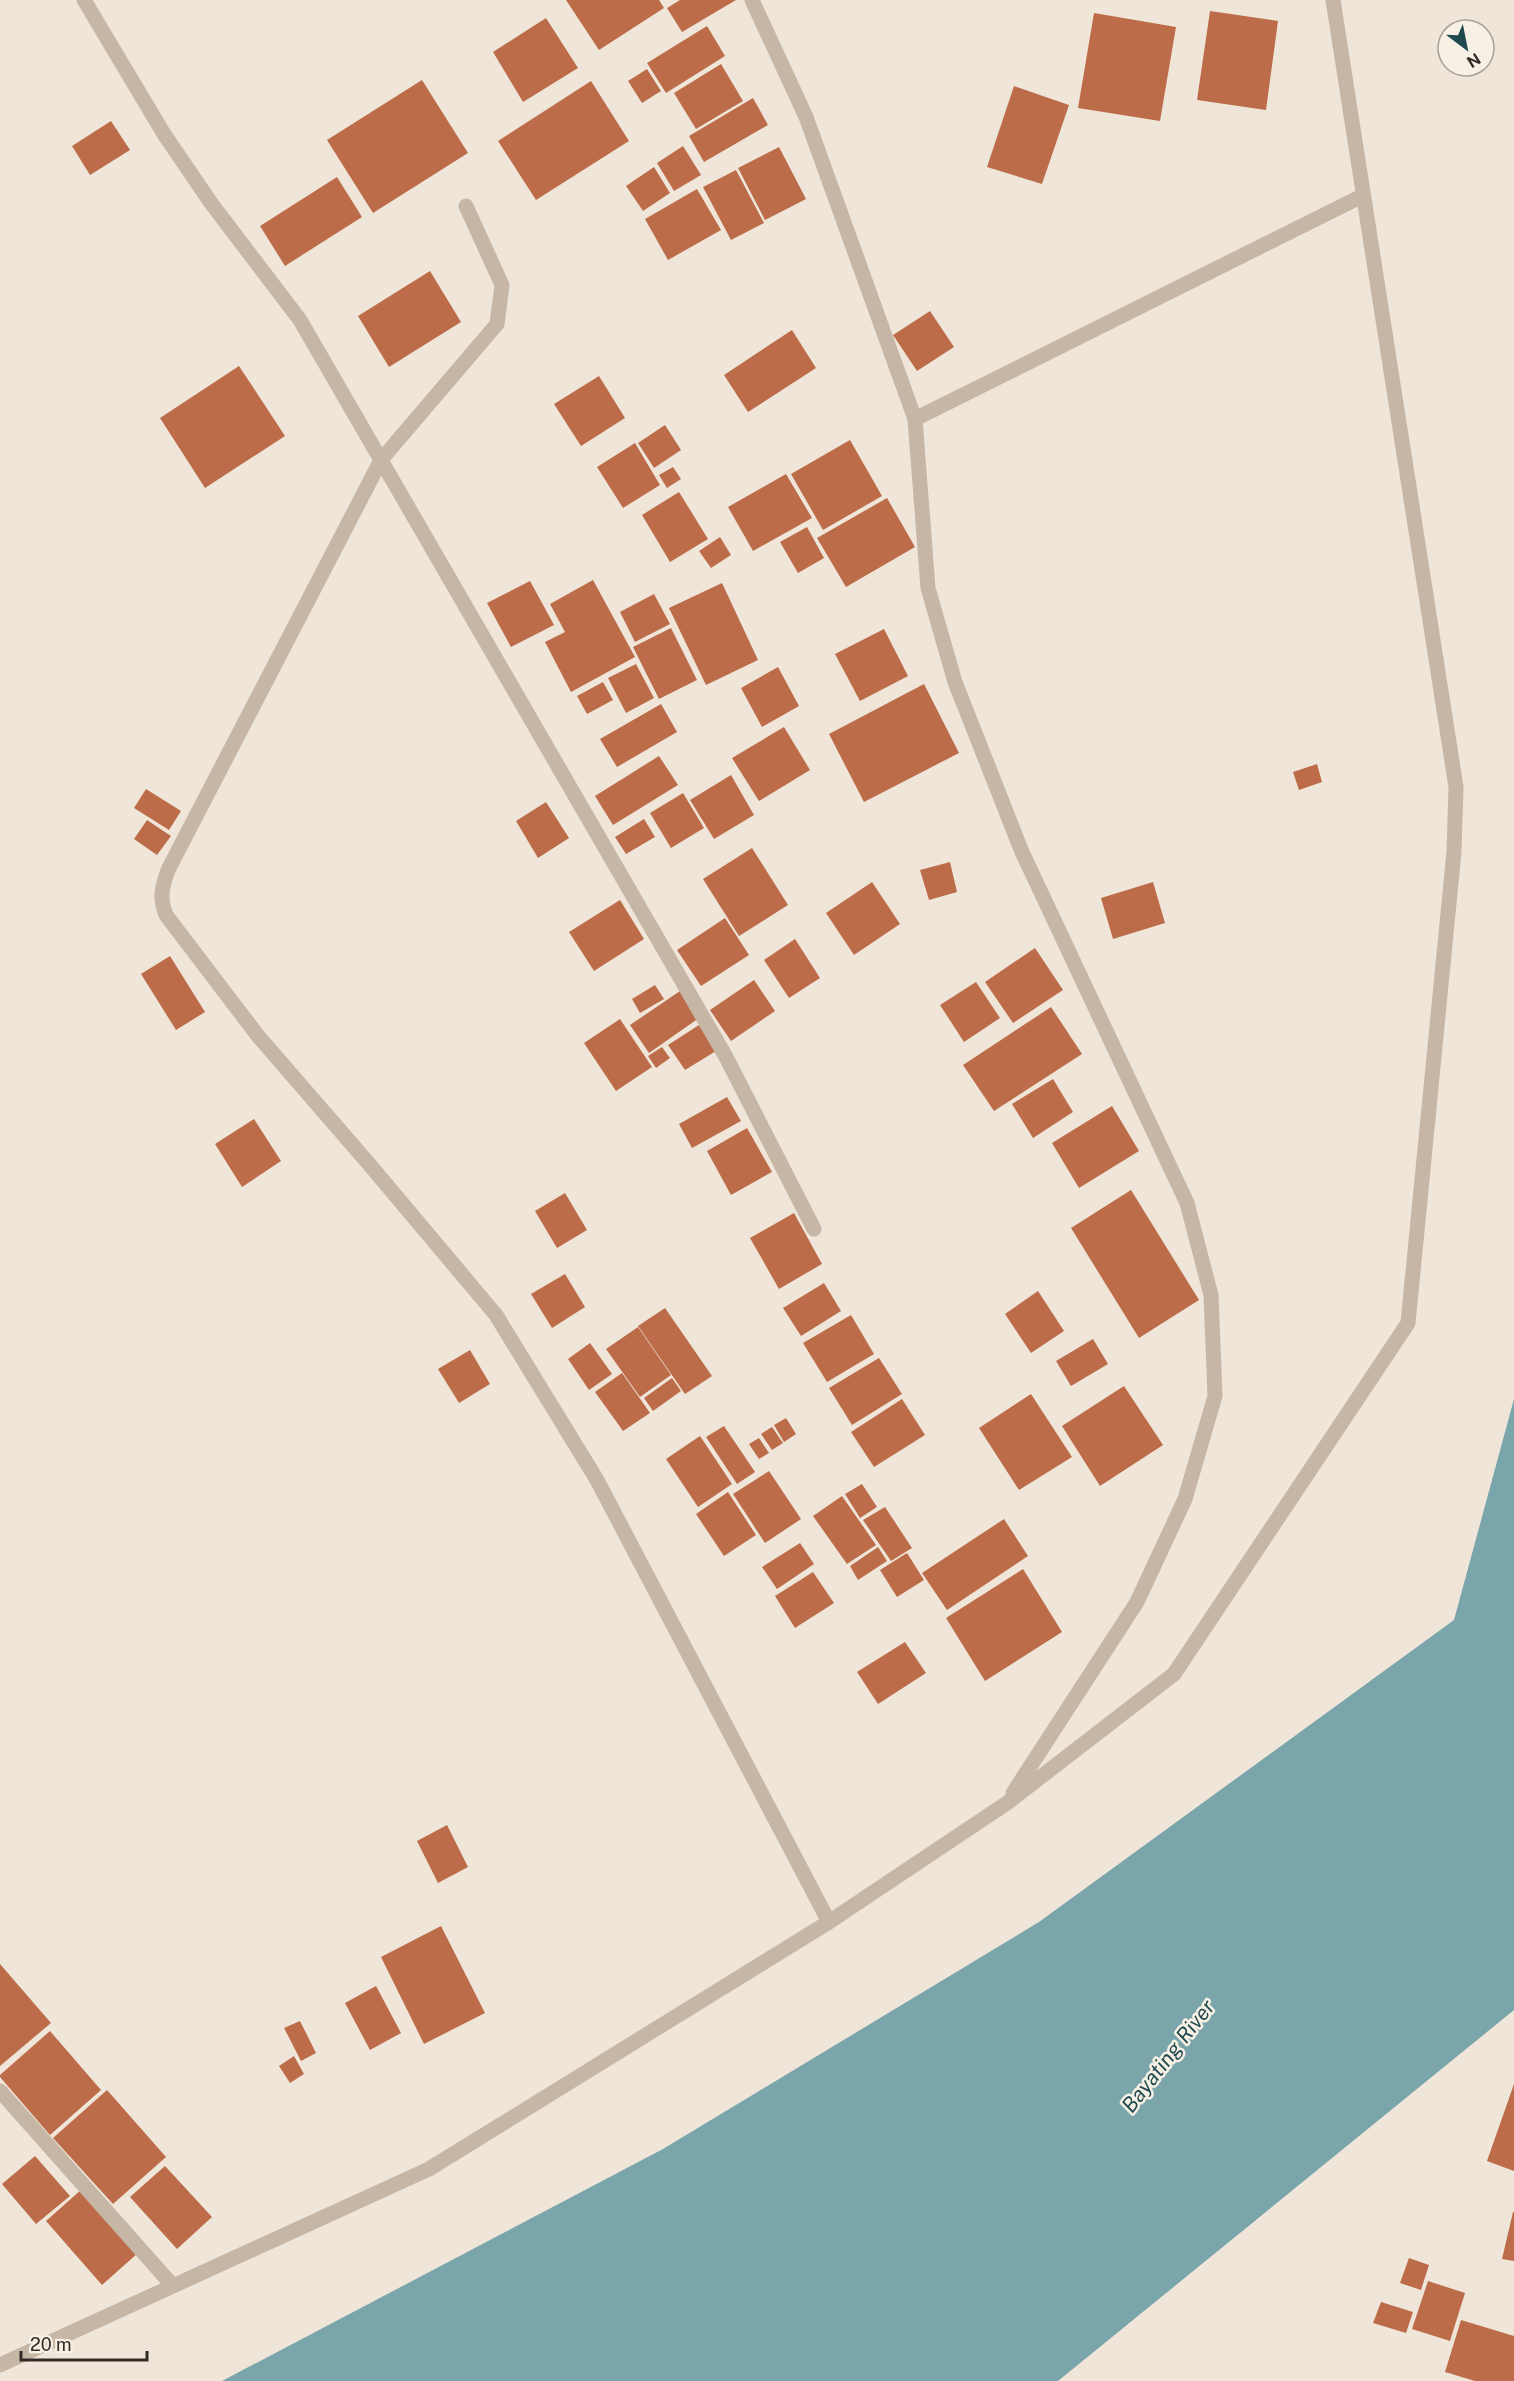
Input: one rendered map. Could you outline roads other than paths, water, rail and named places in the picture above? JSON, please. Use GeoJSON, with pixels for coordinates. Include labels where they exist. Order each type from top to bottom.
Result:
{"type":"FeatureCollection","features":[{"type":"Feature","properties":{"kind":"street"},"geometry":{"type":"LineString","coordinates":[[84,0],[164,134],[211,203],[300,320],[726,1057],[814,1229]]}},
{"type":"Feature","properties":{"kind":"street"},"geometry":{"type":"LineString","coordinates":[[752,0],[806,117],[915,419],[928,588],[955,682],[1022,852],[1186,1203],[1211,1295],[1215,1396],[1185,1499],[1137,1602],[1007,1803]]}},
{"type":"Feature","properties":{"kind":"street"},"geometry":{"type":"LineString","coordinates":[[0,2365],[429,2169],[829,1922],[1007,1803],[1174,1674],[1408,1323],[1454,852],[1456,787],[1333,0]]}},
{"type":"Feature","properties":{"kind":"street"},"geometry":{"type":"LineString","coordinates":[[915,419],[1362,196]]}},
{"type":"Feature","properties":{"kind":"street"},"geometry":{"type":"LineString","coordinates":[[466,206],[502,285],[497,324],[381,460],[168,870],[161,890],[161,903],[166,915],[258,1036],[496,1315],[597,1480],[829,1922]]}},
{"type":"Feature","properties":{"kind":"street"},"geometry":{"type":"LineString","coordinates":[[0,2091],[173,2286]]}},
{"type":"Feature","properties":{"kind":"water","name":"Bayating River"},"geometry":{"type":"Polygon","coordinates":[[[1514,1399],[1514,2010],[1058,2381],[222,2381],[663,2149],[1039,1922],[1454,1620],[1514,1399]]]}}]}
